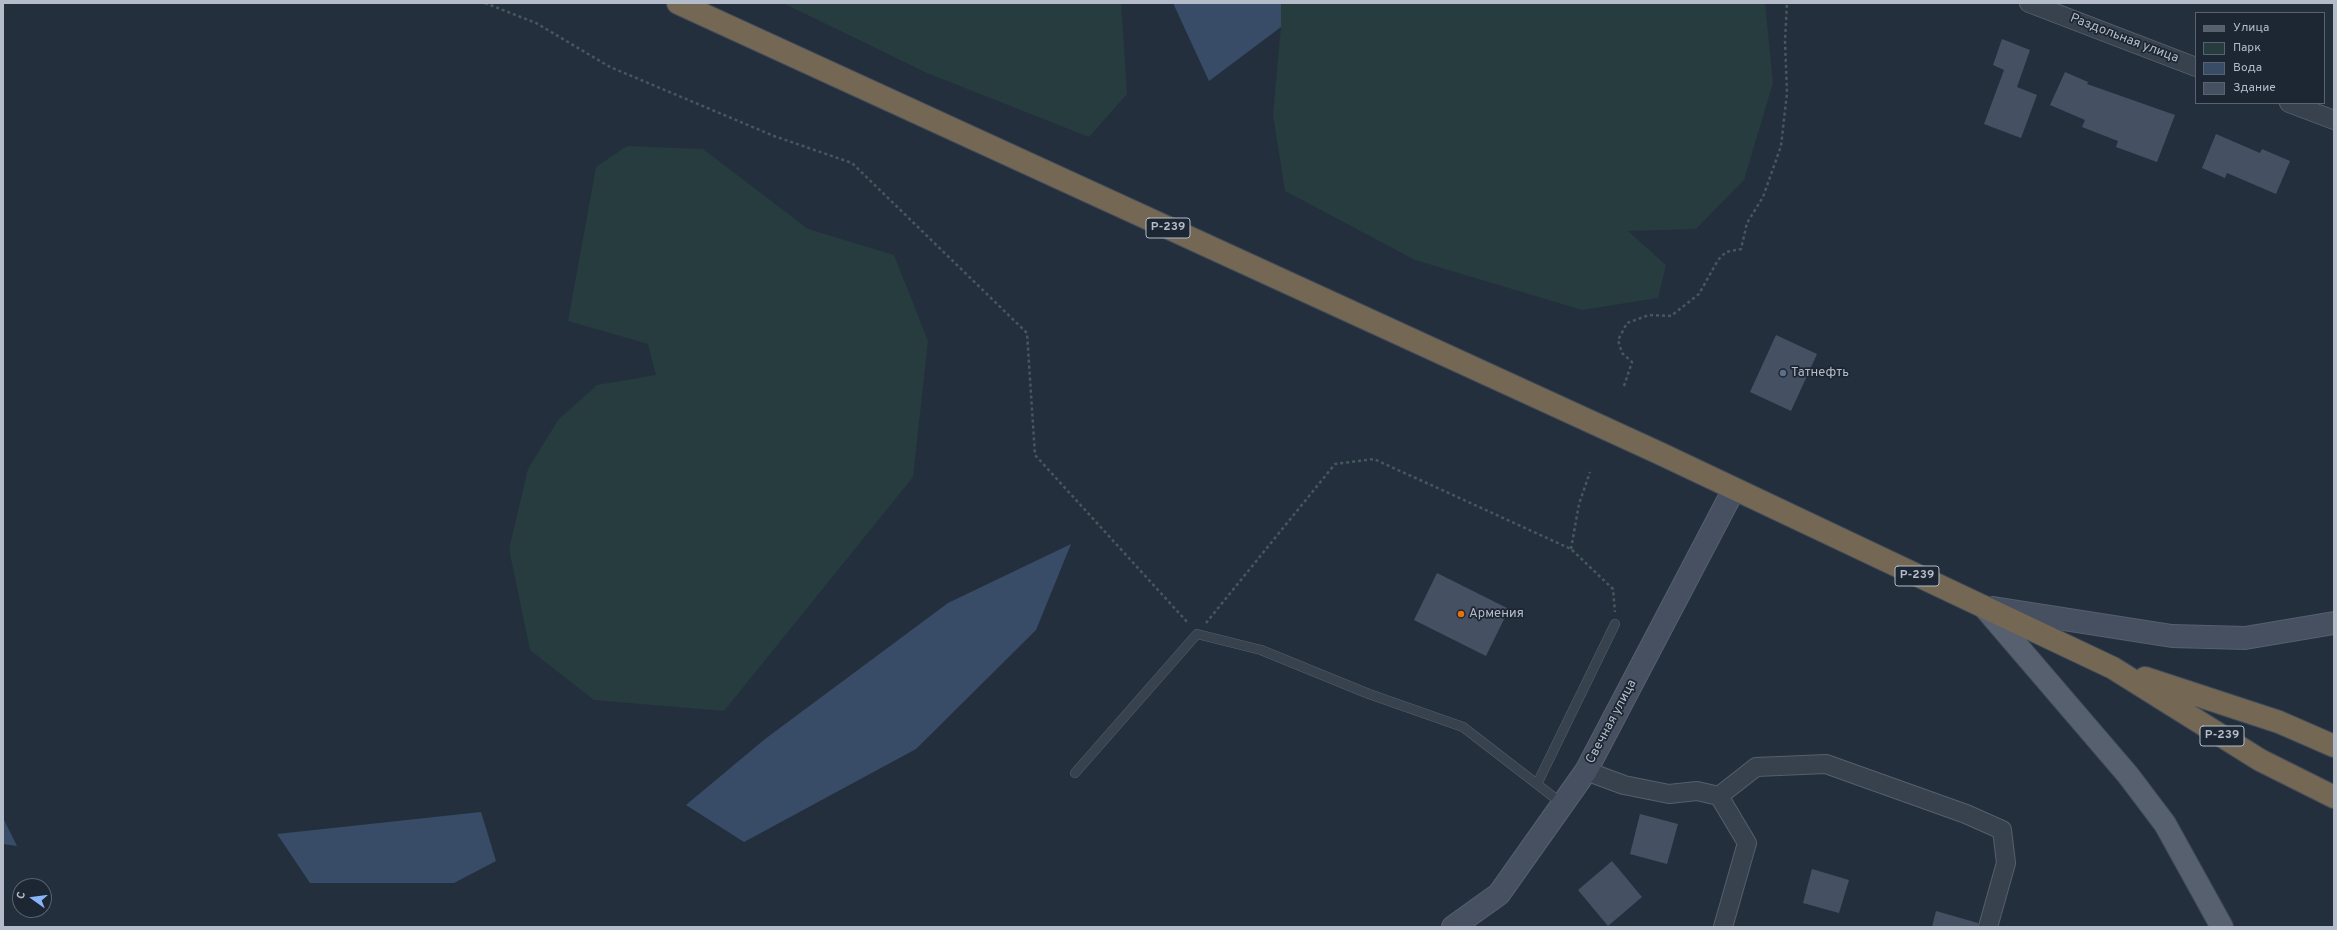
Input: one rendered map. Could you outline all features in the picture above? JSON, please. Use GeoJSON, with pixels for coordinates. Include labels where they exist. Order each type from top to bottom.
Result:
{"type":"FeatureCollection","features":[{"type":"Feature","properties":{"kind":"highway","name":"Р-239"},"geometry":{"type":"LineString","coordinates":[[678,3],[1734,489],[2113,668],[2260,760],[2334,798]]}},
{"type":"Feature","properties":{"kind":"highway","name":"Р-239"},"geometry":{"type":"LineString","coordinates":[[2113,668],[2279,722],[2334,746]]}},
{"type":"Feature","properties":{"kind":"main road"},"geometry":{"type":"LineString","coordinates":[[1984,607],[2128,775],[2165,824],[2222,927]]}},
{"type":"Feature","properties":{"kind":"street","name":"Раздольная улица"},"geometry":{"type":"LineString","coordinates":[[2029,3],[2195,67]]}},
{"type":"Feature","properties":{"kind":"street"},"geometry":{"type":"LineString","coordinates":[[2292,104],[2334,120]]}},
{"type":"Feature","properties":{"kind":"street","name":"Свечная улица"},"geometry":{"type":"LineString","coordinates":[[1454,927],[1499,894],[1586,771],[1734,489]]}},
{"type":"Feature","properties":{"kind":"street"},"geometry":{"type":"LineString","coordinates":[[1984,607],[2172,636],[2245,638],[2334,623]]}},
{"type":"Feature","properties":{"kind":"street"},"geometry":{"type":"LineString","coordinates":[[1720,796],[1756,767],[1826,764],[1966,814],[2002,830],[2006,863],[1988,927]]}},
{"type":"Feature","properties":{"kind":"street"},"geometry":{"type":"LineString","coordinates":[[1586,771],[1624,785],[1669,794],[1697,791],[1720,796],[1747,843],[1722,927]]}},
{"type":"Feature","properties":{"kind":"lane"},"geometry":{"type":"LineString","coordinates":[[1537,784],[1615,624]]}},
{"type":"Feature","properties":{"kind":"lane"},"geometry":{"type":"LineString","coordinates":[[1075,773],[1197,634],[1261,650],[1369,694],[1463,727],[1564,804]]}},
{"type":"Feature","properties":{"kind":"path"},"geometry":{"type":"LineString","coordinates":[[485,3],[536,23],[610,67],[774,136],[852,163],[1027,333],[1035,455],[1197,634],[1335,464],[1374,460],[1571,549],[1613,589],[1615,624]]}},
{"type":"Feature","properties":{"kind":"path"},"geometry":{"type":"LineString","coordinates":[[1624,386],[1632,362],[1622,353],[1618,340],[1627,323],[1649,315],[1671,316],[1699,294],[1718,260],[1726,252],[1741,249],[1747,223],[1763,197],[1781,146],[1787,93],[1785,41],[1787,3]]}},
{"type":"Feature","properties":{"kind":"path"},"geometry":{"type":"LineString","coordinates":[[1571,549],[1579,504],[1590,472]]}},
{"type":"Feature","properties":{"kind":"green space"},"geometry":{"type":"Polygon","coordinates":[[[783,3],[1121,3],[1127,94],[1089,137],[927,73],[783,3]]]}},
{"type":"Feature","properties":{"kind":"green space"},"geometry":{"type":"Polygon","coordinates":[[[1281,3],[1765,3],[1773,83],[1744,180],[1696,229],[1628,231],[1666,265],[1658,298],[1582,310],[1415,260],[1285,191],[1273,115],[1281,27],[1281,3]]]}},
{"type":"Feature","properties":{"kind":"green space"},"geometry":{"type":"Polygon","coordinates":[[[627,146],[703,149],[808,229],[894,255],[928,341],[913,477],[724,711],[594,700],[530,650],[509,549],[528,469],[558,420],[597,385],[656,375],[648,344],[568,321],[596,167],[627,146]]]}},
{"type":"Feature","properties":{"kind":"water"},"geometry":{"type":"Polygon","coordinates":[[[1173,3],[1281,3],[1281,27],[1209,81],[1173,3]]]}},
{"type":"Feature","properties":{"kind":"water"},"geometry":{"type":"Polygon","coordinates":[[[1071,544],[1036,630],[916,749],[744,842],[686,805],[765,739],[948,603],[1071,544]]]}},
{"type":"Feature","properties":{"kind":"water"},"geometry":{"type":"Polygon","coordinates":[[[481,812],[496,861],[454,883],[310,883],[277,834],[481,812]]]}},
{"type":"Feature","properties":{"kind":"water"},"geometry":{"type":"Polygon","coordinates":[[[3,818],[17,846],[3,844],[3,818]]]}},
{"type":"Feature","properties":{"kind":"building"},"geometry":{"type":"Polygon","coordinates":[[[2002,39],[2030,50],[2017,87],[2037,95],[2021,138],[1984,124],[2004,70],[1993,65],[2002,39]]]}},
{"type":"Feature","properties":{"kind":"building"},"geometry":{"type":"Polygon","coordinates":[[[2065,72],[2088,82],[2087,84],[2175,115],[2157,162],[2116,147],[2118,141],[2082,127],[2085,120],[2050,105],[2065,72]]]}},
{"type":"Feature","properties":{"kind":"building"},"geometry":{"type":"Polygon","coordinates":[[[2216,134],[2260,153],[2262,149],[2290,161],[2276,194],[2227,173],[2225,178],[2202,168],[2216,134]]]}},
{"type":"Feature","properties":{"kind":"building","name":"Татнефть"},"geometry":{"type":"Polygon","coordinates":[[[1776,335],[1817,354],[1791,411],[1750,392],[1776,335]]]}},
{"type":"Feature","properties":{"kind":"building","name":"Армения"},"geometry":{"type":"Polygon","coordinates":[[[1437,573],[1509,609],[1486,656],[1414,620],[1437,573]]]}},
{"type":"Feature","properties":{"kind":"building"},"geometry":{"type":"Polygon","coordinates":[[[1640,814],[1678,824],[1667,864],[1630,854],[1640,814]]]}},
{"type":"Feature","properties":{"kind":"building"},"geometry":{"type":"Polygon","coordinates":[[[1612,861],[1642,897],[1608,926],[1578,890],[1612,861]]]}},
{"type":"Feature","properties":{"kind":"building"},"geometry":{"type":"Polygon","coordinates":[[[1812,869],[1849,880],[1839,913],[1803,903],[1812,869]]]}},
{"type":"Feature","properties":{"kind":"building"},"geometry":{"type":"Polygon","coordinates":[[[1936,911],[1978,923],[1978,927],[1932,927],[1936,911]]]}},
{"type":"Feature","properties":{"kind":"place","name":"Татнефть"},"geometry":{"type":"Point","coordinates":[1783,373]}},
{"type":"Feature","properties":{"kind":"place","name":"Армения"},"geometry":{"type":"Point","coordinates":[1461,614]}}]}
